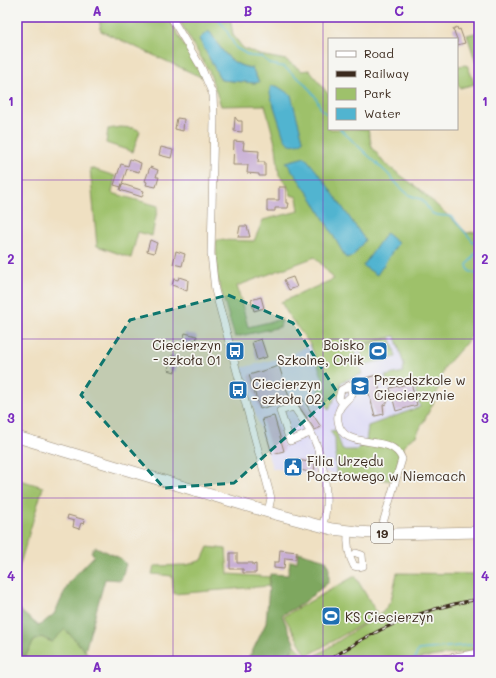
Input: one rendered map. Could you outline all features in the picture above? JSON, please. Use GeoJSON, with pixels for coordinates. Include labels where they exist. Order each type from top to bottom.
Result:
{"type":"FeatureCollection","features":[{"type":"Feature","properties":{"kind":"highway","name":"19"},"geometry":{"type":"LineString","coordinates":[[17,437],[322,527],[348,531],[380,533],[479,532]]}},
{"type":"Feature","properties":{"kind":"street"},"geometry":{"type":"LineString","coordinates":[[171,17],[201,67],[213,95],[212,276],[238,379],[269,491],[271,500],[268,512]]}},
{"type":"Feature","properties":{"kind":"street"},"geometry":{"type":"LineString","coordinates":[[343,404],[337,415],[338,426],[343,434],[352,438],[383,444],[396,449],[402,459],[380,533]]}},
{"type":"Feature","properties":{"kind":"street"},"geometry":{"type":"LineString","coordinates":[[310,433],[290,441],[280,411],[294,407],[310,433],[318,451],[325,480],[326,508],[322,527]]}},
{"type":"Feature","properties":{"kind":"street"},"geometry":{"type":"LineString","coordinates":[[348,531],[347,546],[355,553]]}},
{"type":"Feature","properties":{"kind":"street"},"geometry":{"type":"LineString","coordinates":[[431,661],[479,653]]}},
{"type":"Feature","properties":{"kind":"highlighted area"},"geometry":{"type":"Polygon","coordinates":[[[228,295],[293,323],[337,392],[234,483],[164,488],[81,395],[130,320],[228,295]]]}},
{"type":"Feature","properties":{"kind":"shaded area"},"geometry":{"type":"Polygon","coordinates":[[[395,336],[404,365],[403,372],[386,376],[390,388],[413,382],[420,407],[368,426],[366,442],[356,450],[342,450],[336,430],[330,431],[335,438],[336,474],[317,471],[314,475],[272,468],[241,368],[289,356],[310,344],[323,379],[354,346],[395,336]]]}},
{"type":"Feature","properties":{"kind":"green space"},"geometry":{"type":"Polygon","coordinates":[[[99,17],[168,17],[203,78],[101,31],[99,17]]]}},
{"type":"Feature","properties":{"kind":"green space"},"geometry":{"type":"Polygon","coordinates":[[[177,17],[230,17],[233,35],[243,48],[260,55],[286,60],[302,71],[309,70],[328,94],[328,130],[368,130],[372,147],[384,163],[419,189],[467,233],[479,231],[479,328],[444,368],[435,400],[416,436],[408,441],[403,447],[393,481],[336,474],[335,438],[330,431],[336,430],[342,450],[356,450],[366,442],[368,426],[420,407],[413,382],[390,388],[385,376],[403,372],[404,365],[395,336],[354,346],[362,374],[341,382],[340,385],[344,393],[335,397],[329,410],[318,390],[323,379],[310,344],[289,316],[281,302],[334,279],[315,257],[237,286],[248,327],[282,319],[280,327],[235,337],[217,277],[216,240],[254,241],[263,220],[299,211],[297,197],[291,195],[286,183],[279,175],[276,147],[265,105],[221,106],[209,71],[177,17]],[[210,32],[213,64],[221,80],[255,83],[259,82],[252,68],[244,67],[238,64],[227,56],[210,32]]]}},
{"type":"Feature","properties":{"kind":"green space"},"geometry":{"type":"Polygon","coordinates":[[[479,32],[479,62],[476,63],[467,35],[479,32]]]}},
{"type":"Feature","properties":{"kind":"green space"},"geometry":{"type":"Polygon","coordinates":[[[467,65],[475,84],[460,88],[458,84],[458,66],[467,65]]]}},
{"type":"Feature","properties":{"kind":"green space"},"geometry":{"type":"Polygon","coordinates":[[[120,127],[134,128],[140,131],[133,152],[106,143],[108,129],[120,127]]]}},
{"type":"Feature","properties":{"kind":"green space"},"geometry":{"type":"Polygon","coordinates":[[[90,168],[115,176],[112,193],[158,206],[152,236],[138,232],[131,258],[97,246],[90,168]]]}},
{"type":"Feature","properties":{"kind":"green space","name":"Boisko Szkolne, Orlik"},"geometry":{"type":"Polygon","coordinates":[[[391,338],[396,357],[364,365],[359,346],[391,338]]]}},
{"type":"Feature","properties":{"kind":"green space"},"geometry":{"type":"Polygon","coordinates":[[[17,479],[43,487],[17,574],[17,479]]]}},
{"type":"Feature","properties":{"kind":"green space"},"geometry":{"type":"Polygon","coordinates":[[[96,547],[120,558],[126,564],[121,580],[105,579],[85,651],[65,629],[52,642],[41,637],[34,641],[25,657],[17,650],[17,608],[39,626],[54,614],[70,581],[94,556],[91,551],[96,547]]]}},
{"type":"Feature","properties":{"kind":"green space"},"geometry":{"type":"Polygon","coordinates":[[[208,547],[226,549],[228,574],[270,577],[269,586],[174,594],[172,576],[152,574],[154,566],[187,565],[202,560],[208,547]]]}},
{"type":"Feature","properties":{"kind":"green space"},"geometry":{"type":"Polygon","coordinates":[[[298,552],[326,560],[329,568],[329,582],[302,604],[282,615],[295,645],[285,661],[245,661],[252,652],[266,623],[270,574],[288,575],[290,561],[297,562],[298,552]]]}},
{"type":"Feature","properties":{"kind":"green space"},"geometry":{"type":"Polygon","coordinates":[[[397,573],[479,574],[479,650],[402,661],[285,661],[295,645],[309,660],[383,612],[391,601],[397,573]]]}},
{"type":"Feature","properties":{"kind":"green space","name":"KS Ciecierzyn"},"geometry":{"type":"Polygon","coordinates":[[[355,576],[378,615],[307,656],[284,616],[355,576]]]}},
{"type":"Feature","properties":{"kind":"green space"},"geometry":{"type":"Polygon","coordinates":[[[65,629],[89,655],[109,661],[17,661],[17,650],[25,657],[34,641],[41,637],[52,642],[65,629]]]}},
{"type":"Feature","properties":{"kind":"water"},"geometry":{"type":"Polygon","coordinates":[[[207,32],[210,32],[222,50],[232,60],[244,67],[252,68],[259,82],[255,83],[221,80],[199,39],[207,32]]]}},
{"type":"Feature","properties":{"kind":"water"},"geometry":{"type":"Polygon","coordinates":[[[272,86],[277,86],[291,95],[303,140],[302,142],[292,144],[288,143],[284,138],[270,94],[270,88],[272,86]]]}},
{"type":"Feature","properties":{"kind":"water"},"geometry":{"type":"Polygon","coordinates":[[[305,157],[323,179],[365,240],[353,256],[346,258],[313,200],[286,162],[305,157]]]}},
{"type":"Feature","properties":{"kind":"water"},"geometry":{"type":"Polygon","coordinates":[[[386,233],[398,243],[377,275],[363,266],[386,233]]]}},
{"type":"Feature","properties":{"kind":"building"},"geometry":{"type":"Polygon","coordinates":[[[457,27],[458,30],[460,29],[465,43],[458,45],[458,38],[457,38],[453,29],[457,27]]]}},
{"type":"Feature","properties":{"kind":"building"},"geometry":{"type":"Polygon","coordinates":[[[235,117],[238,121],[242,121],[242,132],[234,131],[235,117]]]}},
{"type":"Feature","properties":{"kind":"building"},"geometry":{"type":"Polygon","coordinates":[[[177,118],[184,119],[183,131],[175,129],[177,118]]]}},
{"type":"Feature","properties":{"kind":"building"},"geometry":{"type":"Polygon","coordinates":[[[234,141],[244,142],[243,150],[259,151],[258,162],[265,162],[265,176],[247,173],[248,165],[233,165],[234,141]]]}},
{"type":"Feature","properties":{"kind":"building"},"geometry":{"type":"Polygon","coordinates":[[[161,147],[173,150],[171,158],[159,155],[161,147]]]}},
{"type":"Feature","properties":{"kind":"building"},"geometry":{"type":"Polygon","coordinates":[[[130,159],[141,163],[139,172],[127,169],[121,187],[114,185],[121,164],[128,166],[130,159]]]}},
{"type":"Feature","properties":{"kind":"building"},"geometry":{"type":"Polygon","coordinates":[[[150,167],[158,170],[156,177],[159,177],[156,187],[146,185],[147,182],[145,181],[150,167]]]}},
{"type":"Feature","properties":{"kind":"building"},"geometry":{"type":"Polygon","coordinates":[[[122,184],[144,191],[142,197],[120,190],[122,184]]]}},
{"type":"Feature","properties":{"kind":"building"},"geometry":{"type":"Polygon","coordinates":[[[279,187],[286,187],[286,203],[289,203],[288,208],[275,208],[275,211],[267,211],[267,200],[279,200],[279,187]]]}},
{"type":"Feature","properties":{"kind":"building"},"geometry":{"type":"Polygon","coordinates":[[[240,226],[247,226],[250,237],[238,237],[240,226]]]}},
{"type":"Feature","properties":{"kind":"building"},"geometry":{"type":"Polygon","coordinates":[[[150,240],[157,243],[154,253],[147,251],[150,240]]]}},
{"type":"Feature","properties":{"kind":"building"},"geometry":{"type":"Polygon","coordinates":[[[176,251],[185,254],[182,266],[173,264],[176,251]]]}},
{"type":"Feature","properties":{"kind":"building"},"geometry":{"type":"Polygon","coordinates":[[[179,277],[188,280],[187,291],[172,285],[174,279],[178,280],[179,277]]]}},
{"type":"Feature","properties":{"kind":"building"},"geometry":{"type":"Polygon","coordinates":[[[293,277],[297,287],[289,290],[284,280],[293,277]]]}},
{"type":"Feature","properties":{"kind":"building"},"geometry":{"type":"Polygon","coordinates":[[[261,297],[264,308],[254,311],[251,300],[261,297]]]}},
{"type":"Feature","properties":{"kind":"building"},"geometry":{"type":"Polygon","coordinates":[[[185,333],[197,336],[196,342],[192,340],[190,348],[182,345],[185,333]]]}},
{"type":"Feature","properties":{"kind":"building"},"geometry":{"type":"Polygon","coordinates":[[[261,339],[267,357],[257,360],[252,342],[261,339]]]}},
{"type":"Feature","properties":{"kind":"building"},"geometry":{"type":"Polygon","coordinates":[[[172,355],[178,356],[175,372],[168,370],[172,355]]]}},
{"type":"Feature","properties":{"kind":"building"},"geometry":{"type":"Polygon","coordinates":[[[279,366],[290,400],[260,409],[249,375],[279,366]]]}},
{"type":"Feature","properties":{"kind":"building"},"geometry":{"type":"Polygon","coordinates":[[[377,375],[381,401],[391,396],[386,404],[383,405],[384,414],[375,416],[368,390],[357,393],[354,381],[377,375]]]}},
{"type":"Feature","properties":{"kind":"building"},"geometry":{"type":"Polygon","coordinates":[[[411,383],[417,405],[396,411],[390,388],[411,383]]]}},
{"type":"Feature","properties":{"kind":"building"},"geometry":{"type":"Polygon","coordinates":[[[302,398],[321,427],[315,430],[296,402],[302,398]]]}},
{"type":"Feature","properties":{"kind":"building"},"geometry":{"type":"Polygon","coordinates":[[[274,416],[284,451],[272,454],[262,419],[274,416]]]}},
{"type":"Feature","properties":{"kind":"building"},"geometry":{"type":"Polygon","coordinates":[[[292,459],[315,463],[314,473],[290,468],[292,459]]]}},
{"type":"Feature","properties":{"kind":"building"},"geometry":{"type":"Polygon","coordinates":[[[68,515],[85,520],[84,524],[81,523],[79,529],[73,527],[74,521],[67,519],[68,515]]]}},
{"type":"Feature","properties":{"kind":"building"},"geometry":{"type":"Polygon","coordinates":[[[280,550],[297,552],[296,559],[285,558],[284,569],[274,568],[274,562],[279,562],[280,550]]]}},
{"type":"Feature","properties":{"kind":"building"},"geometry":{"type":"Polygon","coordinates":[[[230,553],[237,553],[237,563],[256,564],[256,573],[243,573],[243,569],[230,569],[230,553]]]}},
{"type":"Feature","properties":{"kind":"waterway"},"geometry":{"type":"LineString","coordinates":[[215,17],[224,26],[236,48],[250,56],[262,57],[270,64],[284,67],[303,82],[315,96],[321,109],[328,115]]}},
{"type":"Feature","properties":{"kind":"waterway"},"geometry":{"type":"LineString","coordinates":[[341,130],[409,195],[423,200],[429,210],[434,214],[451,216],[477,246],[477,251],[467,265],[469,271],[479,275]]}},
{"type":"Feature","properties":{"kind":"waterway"},"geometry":{"type":"LineString","coordinates":[[414,661],[418,650],[479,644]]}},
{"type":"Feature","properties":{"kind":"railway"},"geometry":{"type":"LineString","coordinates":[[328,661],[363,639],[400,621],[439,608],[479,599]]}},
{"type":"Feature","properties":{"kind":"place","name":"Ciecierzyn - szkoła 01"},"geometry":{"type":"Point","coordinates":[235,351]}},
{"type":"Feature","properties":{"kind":"place","name":"Boisko Szkolne, Orlik"},"geometry":{"type":"Point","coordinates":[378,351]}},
{"type":"Feature","properties":{"kind":"place","name":"Przedszkole w Ciecierzynie"},"geometry":{"type":"Point","coordinates":[360,386]}},
{"type":"Feature","properties":{"kind":"place","name":"Ciecierzyn - szkoła 02"},"geometry":{"type":"Point","coordinates":[238,390]}},
{"type":"Feature","properties":{"kind":"place","name":"Filia Urzędu Pocztowego w Niemcach"},"geometry":{"type":"Point","coordinates":[293,467]}},
{"type":"Feature","properties":{"kind":"place","name":"KS Ciecierzyn"},"geometry":{"type":"Point","coordinates":[331,616]}}]}
